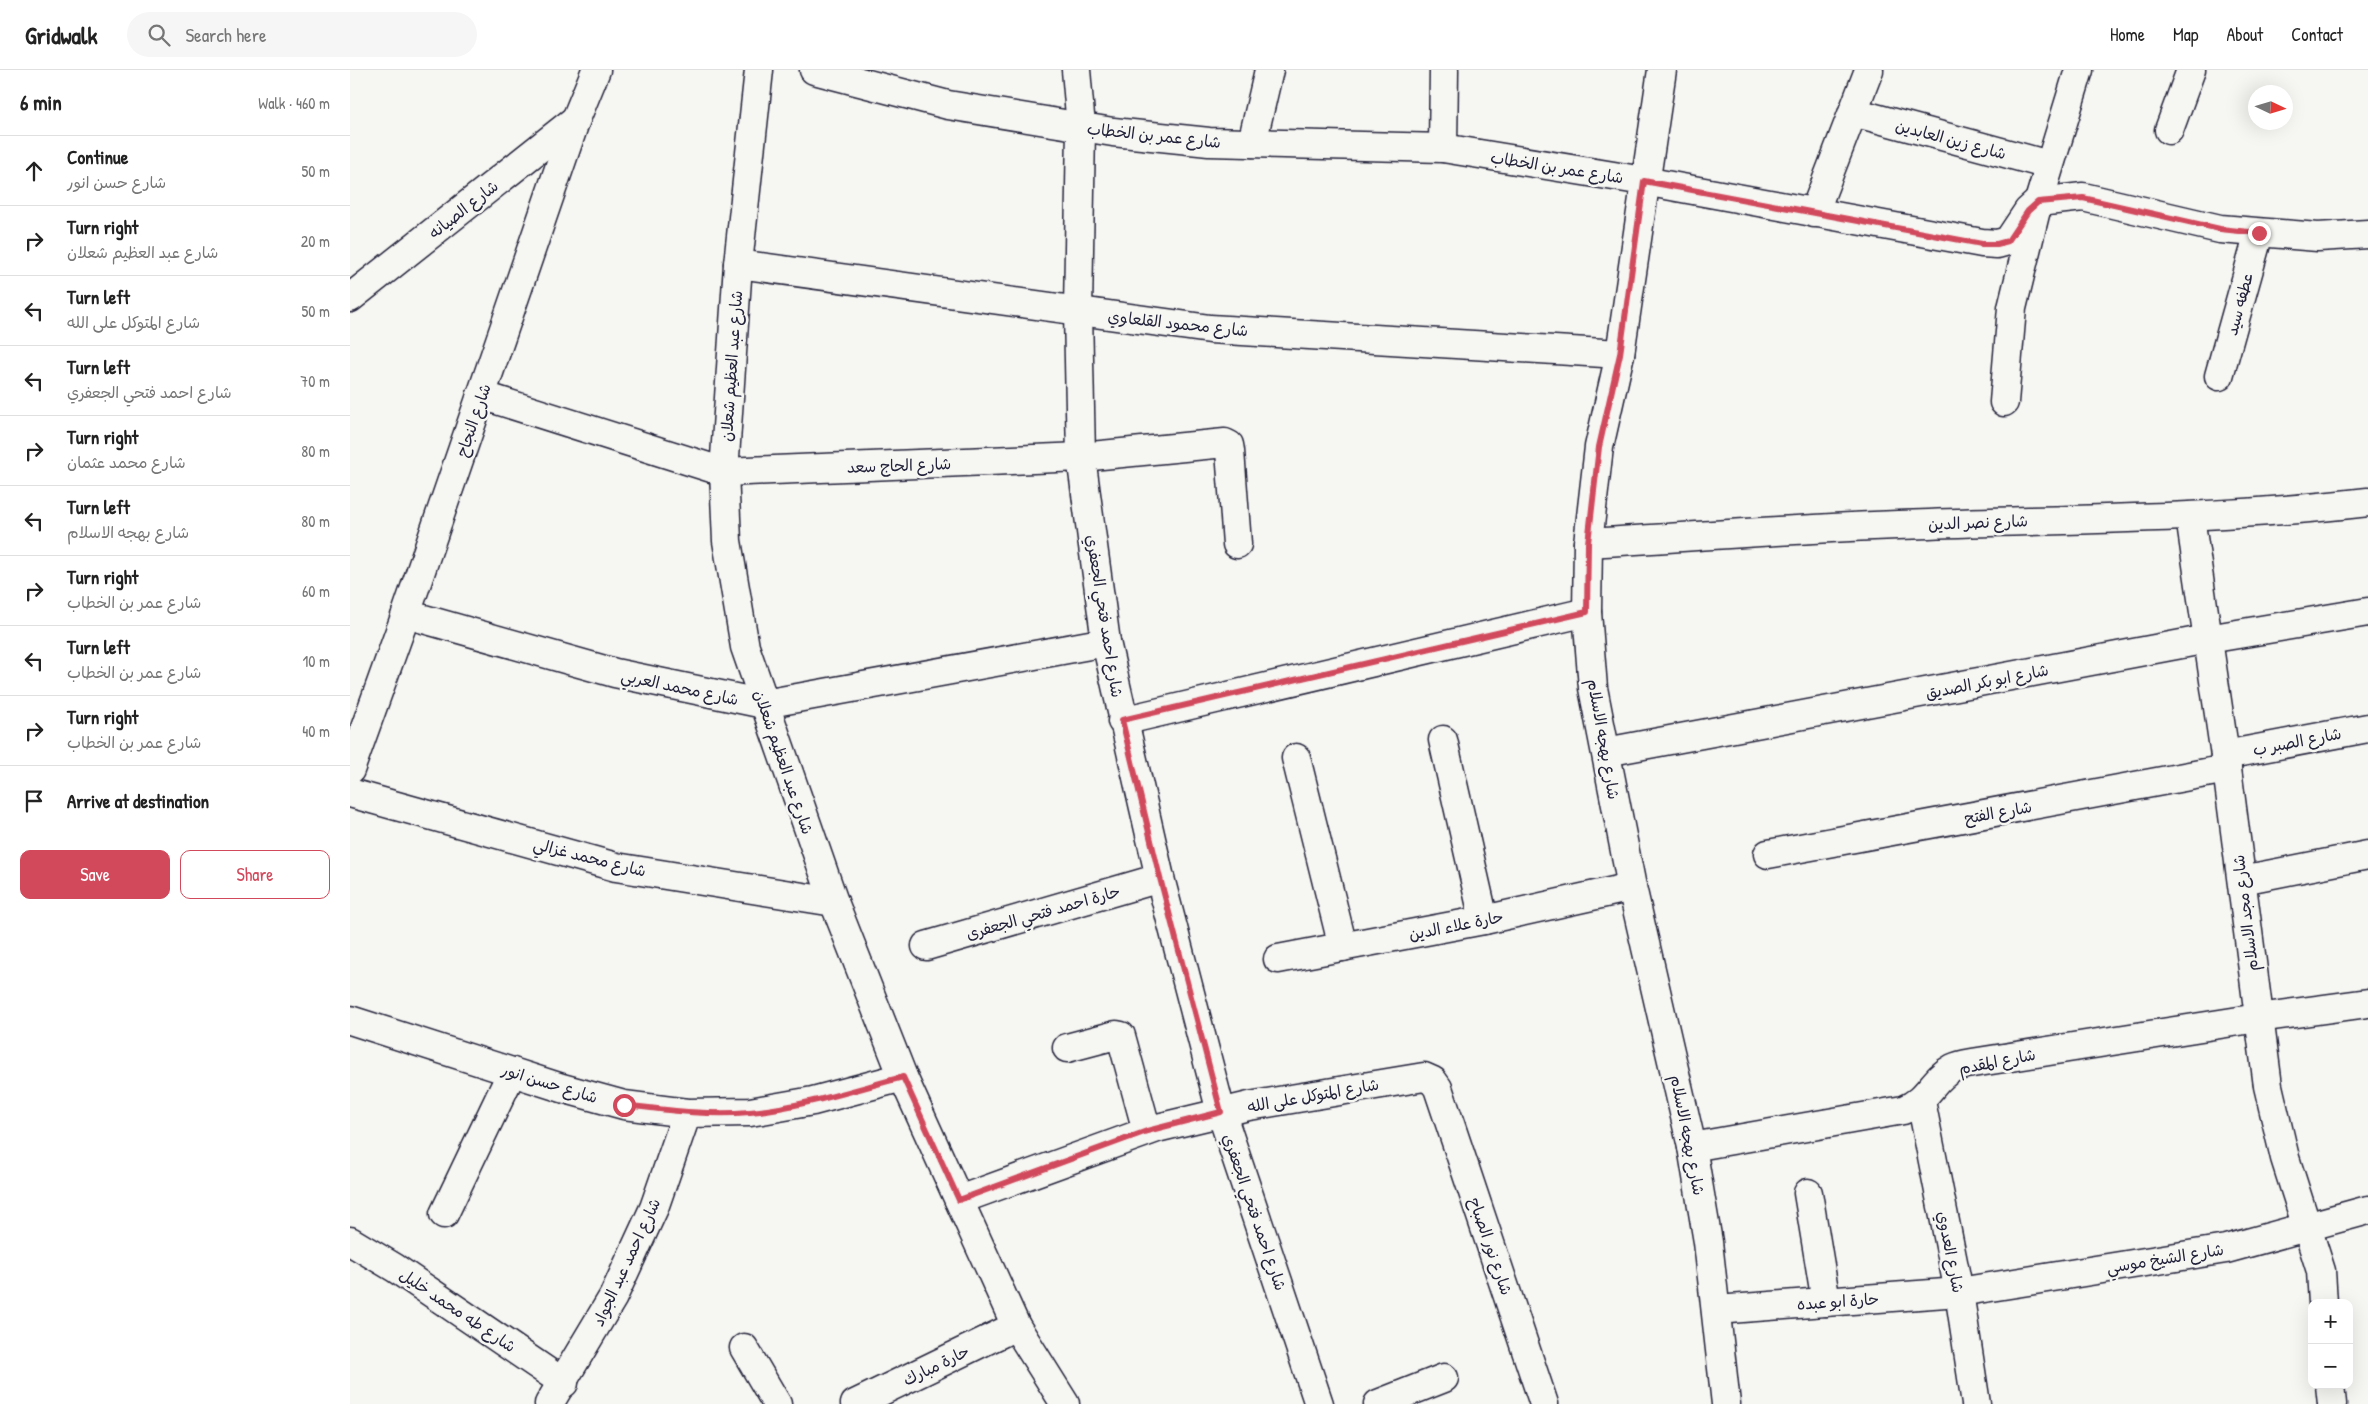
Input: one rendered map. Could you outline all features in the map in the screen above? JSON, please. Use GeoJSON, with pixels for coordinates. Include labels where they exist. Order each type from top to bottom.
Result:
{"type":"FeatureCollection","features":[{"type":"Feature","properties":{"kind":"street","name":"شارع النجاح"},"geometry":{"type":"LineString","coordinates":[[350,770],[406,614],[576,119],[596,70]]}},
{"type":"Feature","properties":{"kind":"street","name":"شارع عبد العظيم شعلان"},"geometry":{"type":"LineString","coordinates":[[759,70],[738,264],[724,472],[727,541],[745,647],[834,902],[903,1077],[1016,1326],[1065,1404]]}},
{"type":"Feature","properties":{"kind":"street","name":"شارع عمر بن الخطاب"},"geometry":{"type":"LineString","coordinates":[[814,70],[948,105],[1081,127],[1209,142],[1443,148],[1644,181],[1814,213],[1997,244],[2008,241],[2028,211],[2038,202]]}},
{"type":"Feature","properties":{"kind":"street","name":"شارع احمد فتحي الجعفري"},"geometry":{"type":"LineString","coordinates":[[1076,70],[1081,127],[1078,312],[1081,457],[1106,642],[1122,720],[1160,878],[1221,1112],[1319,1404]]}},
{"type":"Feature","properties":{"kind":"street"},"geometry":{"type":"LineString","coordinates":[[1252,143],[1269,70]]}},
{"type":"Feature","properties":{"kind":"street"},"geometry":{"type":"LineString","coordinates":[[1443,148],[1444,70]]}},
{"type":"Feature","properties":{"kind":"street","name":"شارع بهجه الاسلام"},"geometry":{"type":"LineString","coordinates":[[1662,70],[1644,181],[1620,354],[1599,447],[1588,543],[1587,612],[1593,688],[1632,887],[1692,1147],[1708,1242],[1726,1404]]}},
{"type":"Feature","properties":{"kind":"street"},"geometry":{"type":"LineString","coordinates":[[1814,213],[1869,70]]}},
{"type":"Feature","properties":{"kind":"street"},"geometry":{"type":"LineString","coordinates":[[2004,402],[2012,308],[2038,202],[2079,70]]}},
{"type":"Feature","properties":{"kind":"street"},"geometry":{"type":"LineString","coordinates":[[2169,130],[2191,70]]}},
{"type":"Feature","properties":{"kind":"street","name":"شارع زين العابدين"},"geometry":{"type":"LineString","coordinates":[[1853,112],[2049,165]]}},
{"type":"Feature","properties":{"kind":"street","name":"شارع الصيانه"},"geometry":{"type":"LineString","coordinates":[[350,298],[576,119]]}},
{"type":"Feature","properties":{"kind":"street"},"geometry":{"type":"LineString","coordinates":[[2038,202],[2083,198],[2220,229],[2259,233],[2318,237],[2368,234]]}},
{"type":"Feature","properties":{"kind":"street","name":"عطفه سيد"},"geometry":{"type":"LineString","coordinates":[[2219,376],[2259,233]]}},
{"type":"Feature","properties":{"kind":"street","name":"شارع محمود القلعاوي"},"geometry":{"type":"LineString","coordinates":[[738,264],[1078,312],[1210,328],[1620,354]]}},
{"type":"Feature","properties":{"kind":"street","name":"شارع الحاج سعد"},"geometry":{"type":"LineString","coordinates":[[481,395],[724,472],[1081,457],[1224,444],[1229,445],[1237,544]]}},
{"type":"Feature","properties":{"kind":"street","name":"شارع نصر الدين"},"geometry":{"type":"LineString","coordinates":[[1588,543],[1867,526],[2190,517],[2368,502]]}},
{"type":"Feature","properties":{"kind":"street","name":"شارع مجد الاسلام"},"geometry":{"type":"LineString","coordinates":[[2190,517],[2226,762],[2268,1086],[2285,1158],[2321,1270],[2323,1299]]}},
{"type":"Feature","properties":{"kind":"street"},"geometry":{"type":"LineString","coordinates":[[1122,720],[1587,612]]}},
{"type":"Feature","properties":{"kind":"street","name":"شارع ابو بكر الصديق"},"geometry":{"type":"LineString","coordinates":[[1606,752],[2208,639],[2368,612]]}},
{"type":"Feature","properties":{"kind":"street","name":"شارع محمد العربي"},"geometry":{"type":"LineString","coordinates":[[406,614],[615,673],[764,704],[1106,642]]}},
{"type":"Feature","properties":{"kind":"street","name":"شارع الصبر ب"},"geometry":{"type":"LineString","coordinates":[[2226,762],[2368,728]]}},
{"type":"Feature","properties":{"kind":"street"},"geometry":{"type":"LineString","coordinates":[[1443,740],[1484,920]]}},
{"type":"Feature","properties":{"kind":"street"},"geometry":{"type":"LineString","coordinates":[[1296,758],[1343,947]]}},
{"type":"Feature","properties":{"kind":"street","name":"شارع الفتح"},"geometry":{"type":"LineString","coordinates":[[1768,854],[2226,762]]}},
{"type":"Feature","properties":{"kind":"street","name":"شارع محمد غزالي"},"geometry":{"type":"LineString","coordinates":[[350,793],[616,867],[834,902]]}},
{"type":"Feature","properties":{"kind":"street"},"geometry":{"type":"LineString","coordinates":[[2242,880],[2368,855]]}},
{"type":"Feature","properties":{"kind":"street","name":"حارة احمد فتحي الجعفرى"},"geometry":{"type":"LineString","coordinates":[[926,946],[1160,878]]}},
{"type":"Feature","properties":{"kind":"street","name":"حارة علاء الدين"},"geometry":{"type":"LineString","coordinates":[[1278,959],[1484,920],[1632,887]]}},
{"type":"Feature","properties":{"kind":"street","name":"شارع المقدم"},"geometry":{"type":"LineString","coordinates":[[1692,1147],[1903,1110],[1921,1101],[1940,1077],[1954,1067],[2258,1018],[2368,1003]]}},
{"type":"Feature","properties":{"kind":"street","name":"شارع حسن انور"},"geometry":{"type":"LineString","coordinates":[[350,1020],[512,1072],[624,1105],[687,1113],[750,1112],[813,1101],[903,1077]]}},
{"type":"Feature","properties":{"kind":"street"},"geometry":{"type":"LineString","coordinates":[[1067,1048],[1116,1035],[1122,1036],[1147,1131]]}},
{"type":"Feature","properties":{"kind":"street"},"geometry":{"type":"LineString","coordinates":[[444,1214],[512,1072]]}},
{"type":"Feature","properties":{"kind":"street","name":"شارع المتوكل على الله"},"geometry":{"type":"LineString","coordinates":[[959,1200],[1147,1131],[1221,1112],[1414,1077],[1424,1077],[1433,1081],[1438,1088]]}},
{"type":"Feature","properties":{"kind":"street","name":"شارع نور الصباح"},"geometry":{"type":"LineString","coordinates":[[1438,1088],[1544,1404]]}},
{"type":"Feature","properties":{"kind":"street","name":"شارع العدوي"},"geometry":{"type":"LineString","coordinates":[[1921,1101],[1959,1292],[1976,1404]]}},
{"type":"Feature","properties":{"kind":"street","name":"شارع احمد عبد الجواد"},"geometry":{"type":"LineString","coordinates":[[556,1393],[617,1288],[654,1208],[687,1113]]}},
{"type":"Feature","properties":{"kind":"street"},"geometry":{"type":"LineString","coordinates":[[1808,1193],[1826,1302]]}},
{"type":"Feature","properties":{"kind":"street","name":"شارع الشيخ موسي"},"geometry":{"type":"LineString","coordinates":[[1959,1292],[2226,1249],[2368,1210]]}},
{"type":"Feature","properties":{"kind":"street","name":"شارع طه محمد خليل"},"geometry":{"type":"LineString","coordinates":[[350,1241],[395,1268],[556,1393]]}},
{"type":"Feature","properties":{"kind":"street","name":"حارة ابو عبده"},"geometry":{"type":"LineString","coordinates":[[1716,1310],[1959,1292]]}},
{"type":"Feature","properties":{"kind":"street","name":"حارة مبارك"},"geometry":{"type":"LineString","coordinates":[[855,1404],[1016,1326]]}},
{"type":"Feature","properties":{"kind":"street"},"geometry":{"type":"LineString","coordinates":[[744,1348],[777,1404]]}},
{"type":"Feature","properties":{"kind":"street"},"geometry":{"type":"LineString","coordinates":[[1378,1404],[1444,1378]]}},
{"type":"Feature","properties":{"kind":"street"},"geometry":{"type":"LineString","coordinates":[[2330,1389],[2332,1404]]}},
{"type":"Feature","properties":{"kind":"route"},"geometry":{"type":"LineString","coordinates":[[624,1105],[687,1113],[750,1112],[813,1101],[903,1077],[959,1200],[1147,1131],[1221,1112],[1160,878],[1122,720],[1587,612],[1588,543],[1599,447],[1626,320],[1644,181],[1982,244],[1997,244],[2008,241],[2028,211],[2038,202],[2053,199],[2083,198],[2220,229],[2259,233]]}}]}
